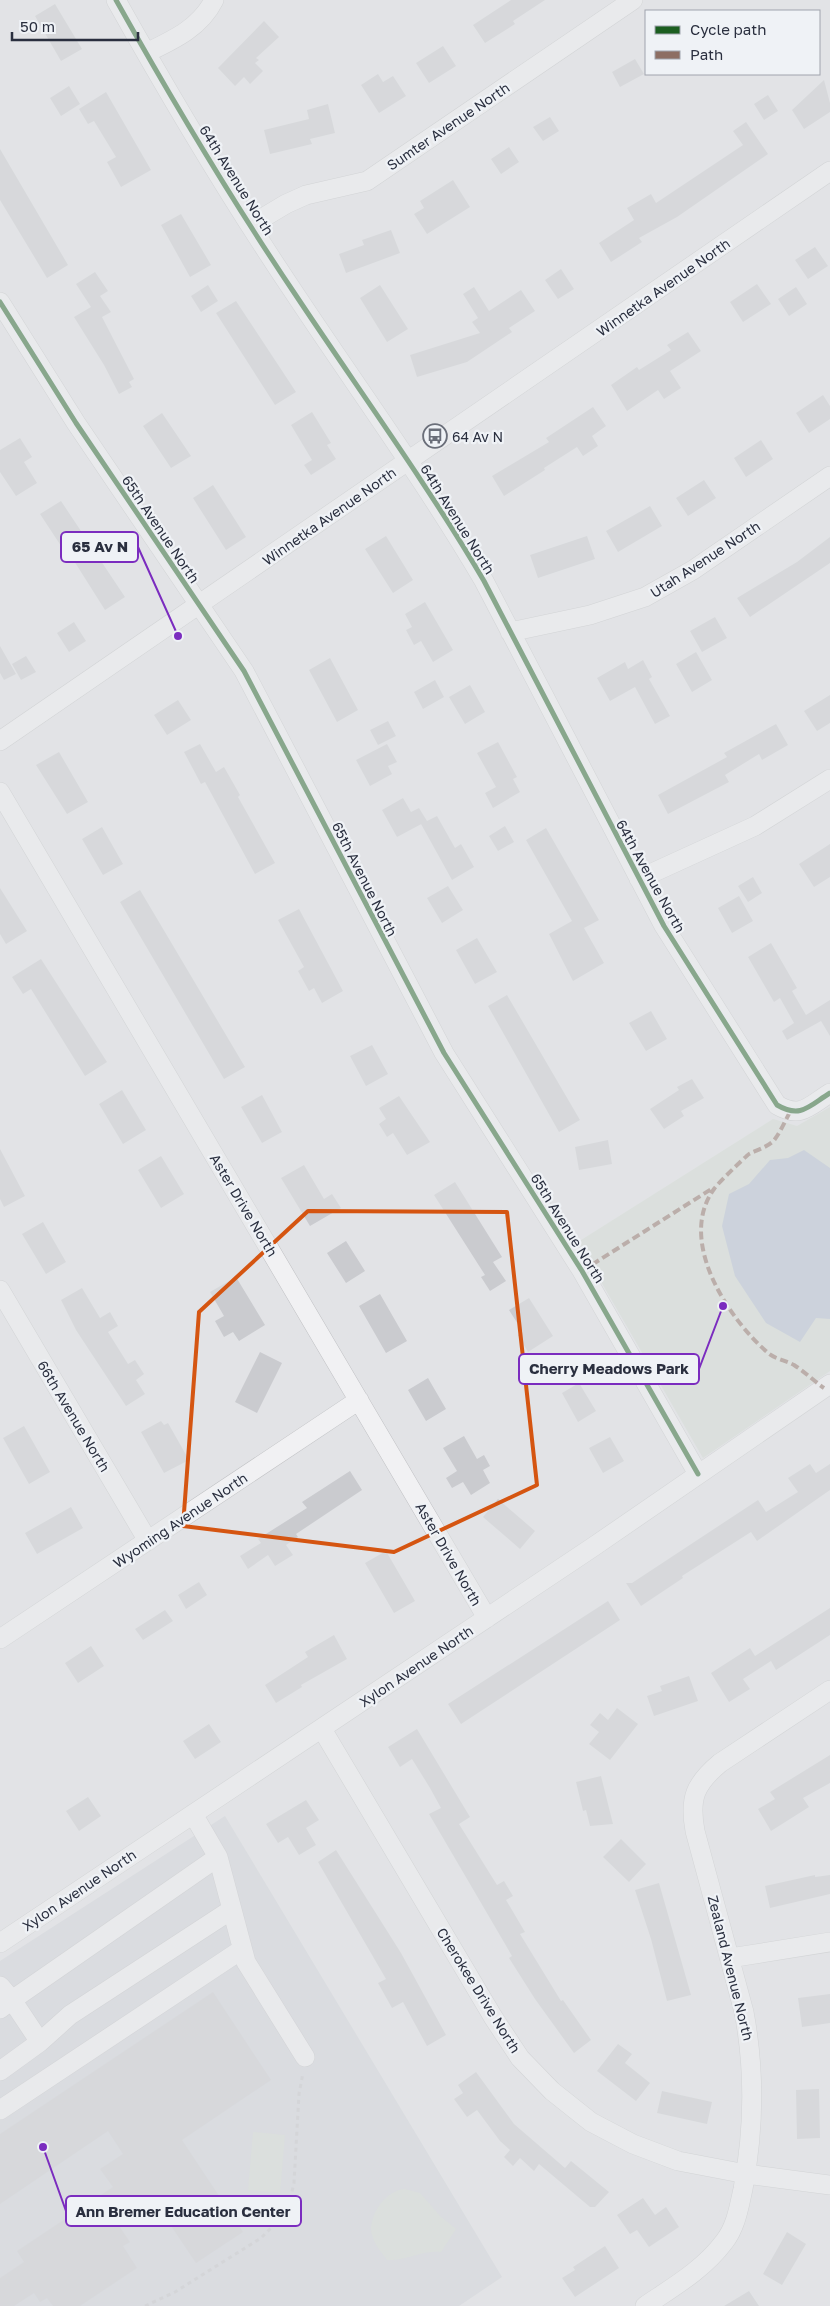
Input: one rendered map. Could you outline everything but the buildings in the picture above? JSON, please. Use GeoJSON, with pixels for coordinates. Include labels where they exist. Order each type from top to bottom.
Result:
{"type":"FeatureCollection","features":[{"type":"Feature","properties":{"kind":"street","name":"64th Avenue North"},"geometry":{"type":"LineString","coordinates":[[116,0],[146,53],[294,293],[409,462],[470,556],[664,926],[777,1105],[790,1112],[802,1112],[830,1092]]}},
{"type":"Feature","properties":{"kind":"street"},"geometry":{"type":"LineString","coordinates":[[146,53],[179,37],[195,25],[208,12],[214,0]]}},
{"type":"Feature","properties":{"kind":"street","name":"Sumter Avenue North"},"geometry":{"type":"LineString","coordinates":[[251,225],[286,204],[306,195],[367,181],[633,0]]}},
{"type":"Feature","properties":{"kind":"street","name":"Winnetka Avenue North"},"geometry":{"type":"LineString","coordinates":[[0,741],[200,606],[830,171]]}},
{"type":"Feature","properties":{"kind":"street","name":"65th Avenue North"},"geometry":{"type":"LineString","coordinates":[[0,302],[76,423],[244,672],[444,1053],[582,1271],[698,1474]]}},
{"type":"Feature","properties":{"kind":"street","name":"Utah Avenue North"},"geometry":{"type":"LineString","coordinates":[[510,632],[590,615],[645,597],[693,570],[830,476]]}},
{"type":"Feature","properties":{"kind":"street"},"geometry":{"type":"LineString","coordinates":[[639,880],[755,826],[830,779]]}},
{"type":"Feature","properties":{"kind":"street","name":"Aster Drive North"},"geometry":{"type":"LineString","coordinates":[[0,792],[487,1618]]}},
{"type":"Feature","properties":{"kind":"street","name":"66th Avenue North"},"geometry":{"type":"LineString","coordinates":[[0,1290],[148,1541]]}},
{"type":"Feature","properties":{"kind":"street","name":"Xylon Avenue North"},"geometry":{"type":"LineString","coordinates":[[0,1943],[487,1618],[830,1384]]}},
{"type":"Feature","properties":{"kind":"street","name":"Wyoming Avenue North"},"geometry":{"type":"LineString","coordinates":[[0,1639],[359,1400]]}},
{"type":"Feature","properties":{"kind":"street","name":"Zealand Avenue North"},"geometry":{"type":"LineString","coordinates":[[645,2306],[693,2274],[726,2240],[736,2220],[746,2174],[752,2110],[749,2039],[730,1958],[691,1812],[695,1792],[705,1775],[720,1763],[830,1690]]}},
{"type":"Feature","properties":{"kind":"street","name":"Cherokee Drive North"},"geometry":{"type":"LineString","coordinates":[[322,1729],[488,2008],[520,2058],[552,2091],[591,2122],[633,2144],[678,2161],[746,2174],[830,2185]]}},
{"type":"Feature","properties":{"kind":"street"},"geometry":{"type":"LineString","coordinates":[[193,1814],[218,1857],[241,1950],[246,1962],[306,2057]]}},
{"type":"Feature","properties":{"kind":"street"},"geometry":{"type":"LineString","coordinates":[[6,2005],[218,1857]]}},
{"type":"Feature","properties":{"kind":"street"},"geometry":{"type":"LineString","coordinates":[[0,2071],[40,2042],[70,2015],[231,1910]]}},
{"type":"Feature","properties":{"kind":"street"},"geometry":{"type":"LineString","coordinates":[[730,1958],[830,1942]]}},
{"type":"Feature","properties":{"kind":"street"},"geometry":{"type":"LineString","coordinates":[[0,2110],[241,1950]]}},
{"type":"Feature","properties":{"kind":"street"},"geometry":{"type":"LineString","coordinates":[[0,1986],[6,2005],[40,2042]]}},
{"type":"Feature","properties":{"kind":"path"},"geometry":{"type":"LineString","coordinates":[[144,2306],[175,2292],[262,2238],[283,2216],[290,2200],[294,2182],[299,2094],[306,2057]]}},
{"type":"Feature","properties":{"kind":"highlighted area"},"geometry":{"type":"Polygon","coordinates":[[[308,1211],[507,1212],[537,1485],[394,1552],[183,1526],[199,1312],[308,1211]]]}},
{"type":"Feature","properties":{"kind":"shaded area"},"geometry":{"type":"Polygon","coordinates":[[[830,1107],[830,1371],[703,1458],[578,1242],[773,1119],[797,1126],[830,1107]]]}},
{"type":"Feature","properties":{"kind":"shaded area"},"geometry":{"type":"Polygon","coordinates":[[[225,1816],[502,2277],[459,2306],[0,2306],[0,1961],[225,1816]]]}},
{"type":"Feature","properties":{"kind":"shaded area"},"geometry":{"type":"Polygon","coordinates":[[[253,2132],[285,2135],[280,2193],[248,2190],[253,2132]]]}},
{"type":"Feature","properties":{"kind":"shaded area"},"geometry":{"type":"Polygon","coordinates":[[[404,2189],[420,2193],[440,2216],[456,2229],[441,2252],[387,2260],[377,2246],[371,2233],[374,2215],[386,2198],[392,2193],[404,2189]]]}},
{"type":"Feature","properties":{"kind":"water"},"geometry":{"type":"Polygon","coordinates":[[[804,1150],[830,1168],[830,1319],[816,1318],[800,1342],[766,1323],[735,1276],[722,1226],[729,1194],[749,1184],[770,1160],[788,1158],[804,1150]]]}},
{"type":"Feature","properties":{"kind":"marked path"},"geometry":{"type":"LineString","coordinates":[[790,1112],[773,1141],[767,1146],[749,1154],[714,1189],[704,1209],[701,1231],[704,1254],[712,1276],[723,1298],[737,1319],[770,1354],[794,1365],[824,1388]]}},
{"type":"Feature","properties":{"kind":"marked path"},"geometry":{"type":"LineString","coordinates":[[582,1271],[713,1188]]}},
{"type":"Feature","properties":{"kind":"cycle path"},"geometry":{"type":"LineString","coordinates":[[116,0],[225,186],[462,544],[484,581],[664,926],[777,1105],[792,1111],[799,1111],[830,1093]]}},
{"type":"Feature","properties":{"kind":"cycle path"},"geometry":{"type":"LineString","coordinates":[[0,302],[76,423],[244,671],[444,1053],[582,1271],[698,1474]]}},
{"type":"Feature","properties":{"kind":"place","name":"64 Av N"},"geometry":{"type":"Point","coordinates":[435,436]}},
{"type":"Feature","properties":{"kind":"place","name":"65 Av N"},"geometry":{"type":"Point","coordinates":[178,636]}},
{"type":"Feature","properties":{"kind":"place","name":"Cherry Meadows Park"},"geometry":{"type":"Point","coordinates":[723,1306]}},
{"type":"Feature","properties":{"kind":"place","name":"Ann Bremer Education Center"},"geometry":{"type":"Point","coordinates":[43,2147]}}]}
